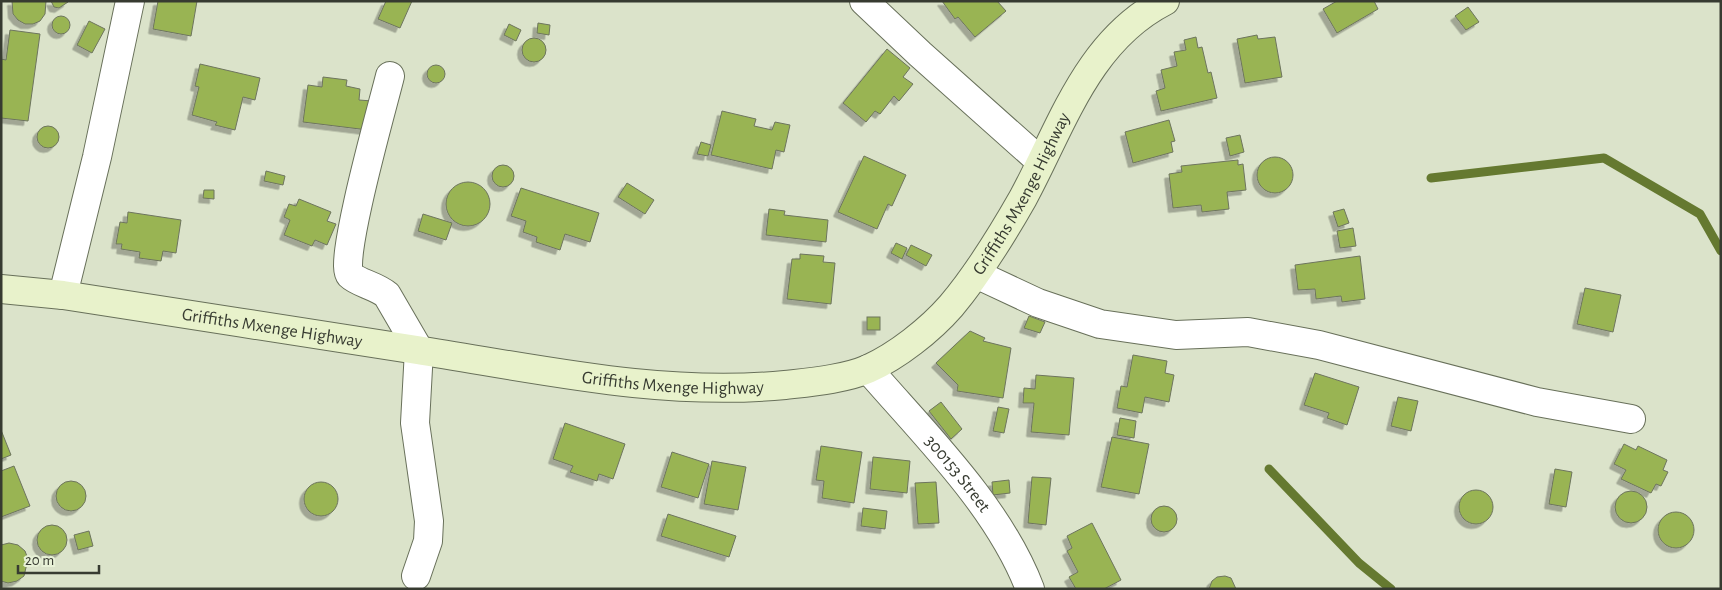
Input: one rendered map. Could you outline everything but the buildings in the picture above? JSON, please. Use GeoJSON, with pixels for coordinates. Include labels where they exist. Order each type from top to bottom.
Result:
{"type":"FeatureCollection","features":[{"type":"Feature","properties":{"kind":"street"},"geometry":{"type":"LineString","coordinates":[[63,296],[97,157],[130,1]]}},
{"type":"Feature","properties":{"kind":"street"},"geometry":{"type":"LineString","coordinates":[[864,1],[920,54],[1040,161]]}},
{"type":"Feature","properties":{"kind":"street","name":"Griffiths Mxenge Highway"},"geometry":{"type":"LineString","coordinates":[[1,289],[63,296],[576,376],[687,389],[753,388],[812,382],[868,369],[918,339],[950,308],[976,274],[1023,197],[1085,76],[1118,34],[1165,1]]}},
{"type":"Feature","properties":{"kind":"street"},"geometry":{"type":"LineString","coordinates":[[390,76],[365,175],[347,254],[346,268],[350,275],[380,288],[387,294],[419,350],[415,423],[429,521],[428,541],[416,576]]}},
{"type":"Feature","properties":{"kind":"street"},"geometry":{"type":"LineString","coordinates":[[976,274],[1038,303],[1100,324],[1176,335],[1248,332],[1319,345],[1537,402],[1631,419]]}},
{"type":"Feature","properties":{"kind":"street","name":"300153 Street"},"geometry":{"type":"LineString","coordinates":[[868,369],[958,474],[993,521],[1025,575],[1030,589]]}},
{"type":"Feature","properties":{"kind":"waterway"},"geometry":{"type":"LineString","coordinates":[[1431,178],[1604,158],[1700,214],[1721,251]]}},
{"type":"Feature","properties":{"kind":"waterway"},"geometry":{"type":"LineString","coordinates":[[1269,469],[1359,563],[1391,589]]}}]}
